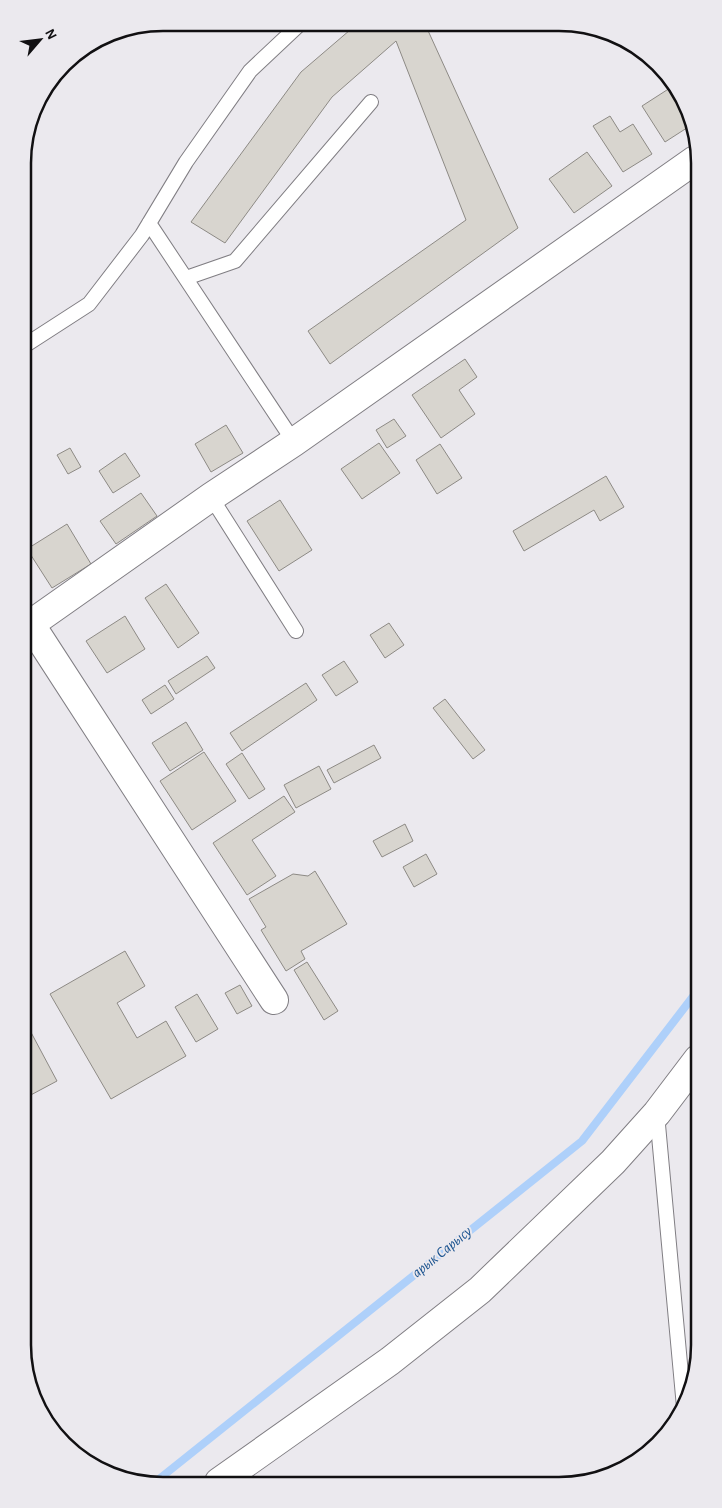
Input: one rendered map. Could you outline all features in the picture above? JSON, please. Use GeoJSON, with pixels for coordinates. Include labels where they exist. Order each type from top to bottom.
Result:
{"type":"FeatureCollection","features":[{"type":"Feature","properties":{"kind":"street"},"geometry":{"type":"LineString","coordinates":[[32,623],[294,442],[691,163]]}},
{"type":"Feature","properties":{"kind":"street"},"geometry":{"type":"LineString","coordinates":[[32,631],[274,1000]]}},
{"type":"Feature","properties":{"kind":"street"},"geometry":{"type":"LineString","coordinates":[[225,1477],[390,1361],[480,1290],[613,1162],[657,1113],[690,1069]]}},
{"type":"Feature","properties":{"kind":"lane"},"geometry":{"type":"LineString","coordinates":[[32,341],[90,304],[149,223],[186,162],[250,71],[292,32]]}},
{"type":"Feature","properties":{"kind":"lane"},"geometry":{"type":"LineString","coordinates":[[186,278],[235,262],[371,102]]}},
{"type":"Feature","properties":{"kind":"lane"},"geometry":{"type":"LineString","coordinates":[[149,223],[294,442]]}},
{"type":"Feature","properties":{"kind":"lane"},"geometry":{"type":"LineString","coordinates":[[211,498],[296,631]]}},
{"type":"Feature","properties":{"kind":"lane"},"geometry":{"type":"LineString","coordinates":[[657,1113],[682,1390]]}},
{"type":"Feature","properties":{"kind":"building"},"geometry":{"type":"Polygon","coordinates":[[[428,31],[518,228],[330,364],[308,331],[466,220],[396,41],[332,97],[225,243],[191,222],[301,72],[348,32],[428,31]]]}},
{"type":"Feature","properties":{"kind":"building"},"geometry":{"type":"Polygon","coordinates":[[[668,90],[681,113],[686,129],[665,142],[642,106],[668,90]]]}},
{"type":"Feature","properties":{"kind":"building"},"geometry":{"type":"Polygon","coordinates":[[[610,116],[620,132],[633,124],[652,154],[623,172],[593,126],[610,116]]]}},
{"type":"Feature","properties":{"kind":"building"},"geometry":{"type":"Polygon","coordinates":[[[587,152],[612,186],[574,213],[549,179],[587,152]]]}},
{"type":"Feature","properties":{"kind":"building"},"geometry":{"type":"Polygon","coordinates":[[[465,359],[477,377],[459,390],[475,414],[441,438],[412,395],[465,359]]]}},
{"type":"Feature","properties":{"kind":"building"},"geometry":{"type":"Polygon","coordinates":[[[394,419],[406,436],[387,448],[376,430],[394,419]]]}},
{"type":"Feature","properties":{"kind":"building"},"geometry":{"type":"Polygon","coordinates":[[[226,425],[243,453],[211,472],[195,444],[226,425]]]}},
{"type":"Feature","properties":{"kind":"building"},"geometry":{"type":"Polygon","coordinates":[[[379,443],[400,473],[362,499],[341,469],[379,443]]]}},
{"type":"Feature","properties":{"kind":"building"},"geometry":{"type":"Polygon","coordinates":[[[440,444],[462,478],[437,494],[416,460],[440,444]]]}},
{"type":"Feature","properties":{"kind":"building"},"geometry":{"type":"Polygon","coordinates":[[[70,448],[81,467],[68,474],[57,455],[70,448]]]}},
{"type":"Feature","properties":{"kind":"building"},"geometry":{"type":"Polygon","coordinates":[[[125,453],[140,476],[113,493],[99,471],[125,453]]]}},
{"type":"Feature","properties":{"kind":"building"},"geometry":{"type":"Polygon","coordinates":[[[606,476],[624,507],[600,521],[594,510],[524,551],[513,531],[606,476]]]}},
{"type":"Feature","properties":{"kind":"building"},"geometry":{"type":"Polygon","coordinates":[[[141,493],[157,516],[116,544],[100,521],[141,493]]]}},
{"type":"Feature","properties":{"kind":"building"},"geometry":{"type":"Polygon","coordinates":[[[280,500],[312,550],[279,571],[247,521],[280,500]]]}},
{"type":"Feature","properties":{"kind":"building"},"geometry":{"type":"Polygon","coordinates":[[[67,524],[91,564],[52,588],[32,556],[32,546],[67,524]]]}},
{"type":"Feature","properties":{"kind":"building"},"geometry":{"type":"Polygon","coordinates":[[[166,584],[199,633],[178,648],[145,598],[166,584]]]}},
{"type":"Feature","properties":{"kind":"building"},"geometry":{"type":"Polygon","coordinates":[[[125,616],[145,649],[107,673],[86,641],[125,616]]]}},
{"type":"Feature","properties":{"kind":"building"},"geometry":{"type":"Polygon","coordinates":[[[389,623],[404,645],[385,658],[370,635],[389,623]]]}},
{"type":"Feature","properties":{"kind":"building"},"geometry":{"type":"Polygon","coordinates":[[[207,656],[215,668],[176,694],[168,681],[207,656]]]}},
{"type":"Feature","properties":{"kind":"building"},"geometry":{"type":"Polygon","coordinates":[[[344,661],[358,682],[336,696],[322,675],[344,661]]]}},
{"type":"Feature","properties":{"kind":"building"},"geometry":{"type":"Polygon","coordinates":[[[306,683],[317,700],[242,751],[230,733],[306,683]]]}},
{"type":"Feature","properties":{"kind":"building"},"geometry":{"type":"Polygon","coordinates":[[[165,685],[174,699],[151,714],[142,700],[165,685]]]}},
{"type":"Feature","properties":{"kind":"building"},"geometry":{"type":"Polygon","coordinates":[[[445,699],[485,750],[473,759],[433,708],[445,699]]]}},
{"type":"Feature","properties":{"kind":"building"},"geometry":{"type":"Polygon","coordinates":[[[186,722],[203,750],[170,771],[152,743],[186,722]]]}},
{"type":"Feature","properties":{"kind":"building"},"geometry":{"type":"Polygon","coordinates":[[[374,745],[381,758],[334,783],[327,770],[374,745]]]}},
{"type":"Feature","properties":{"kind":"building"},"geometry":{"type":"Polygon","coordinates":[[[204,752],[236,801],[192,830],[160,781],[204,752]]]}},
{"type":"Feature","properties":{"kind":"building"},"geometry":{"type":"Polygon","coordinates":[[[242,753],[265,789],[249,799],[226,764],[242,753]]]}},
{"type":"Feature","properties":{"kind":"building"},"geometry":{"type":"Polygon","coordinates":[[[319,766],[331,789],[296,808],[284,785],[319,766]]]}},
{"type":"Feature","properties":{"kind":"building"},"geometry":{"type":"Polygon","coordinates":[[[284,796],[295,812],[252,840],[276,876],[247,895],[213,843],[284,796]]]}},
{"type":"Feature","properties":{"kind":"building"},"geometry":{"type":"Polygon","coordinates":[[[405,824],[413,841],[382,857],[373,841],[405,824]]]}},
{"type":"Feature","properties":{"kind":"building"},"geometry":{"type":"Polygon","coordinates":[[[426,854],[437,874],[414,887],[403,867],[426,854]]]}},
{"type":"Feature","properties":{"kind":"building"},"geometry":{"type":"Polygon","coordinates":[[[315,871],[347,924],[301,951],[305,959],[286,971],[261,930],[266,927],[249,899],[293,874],[308,876],[315,871]]]}},
{"type":"Feature","properties":{"kind":"building"},"geometry":{"type":"Polygon","coordinates":[[[125,951],[145,986],[117,1003],[137,1038],[166,1021],[186,1056],[111,1099],[50,994],[125,951]]]}},
{"type":"Feature","properties":{"kind":"building"},"geometry":{"type":"Polygon","coordinates":[[[307,962],[338,1011],[324,1020],[294,970],[307,962]]]}},
{"type":"Feature","properties":{"kind":"building"},"geometry":{"type":"Polygon","coordinates":[[[240,985],[252,1006],[237,1014],[225,993],[240,985]]]}},
{"type":"Feature","properties":{"kind":"building"},"geometry":{"type":"Polygon","coordinates":[[[197,994],[218,1029],[196,1042],[175,1007],[197,994]]]}},
{"type":"Feature","properties":{"kind":"building"},"geometry":{"type":"Polygon","coordinates":[[[31,1033],[57,1081],[31,1095],[31,1033]]]}},
{"type":"Feature","properties":{"kind":"waterway","name":"арык Сарысу"},"geometry":{"type":"LineString","coordinates":[[162,1477],[582,1141],[690,1000]]}}]}
